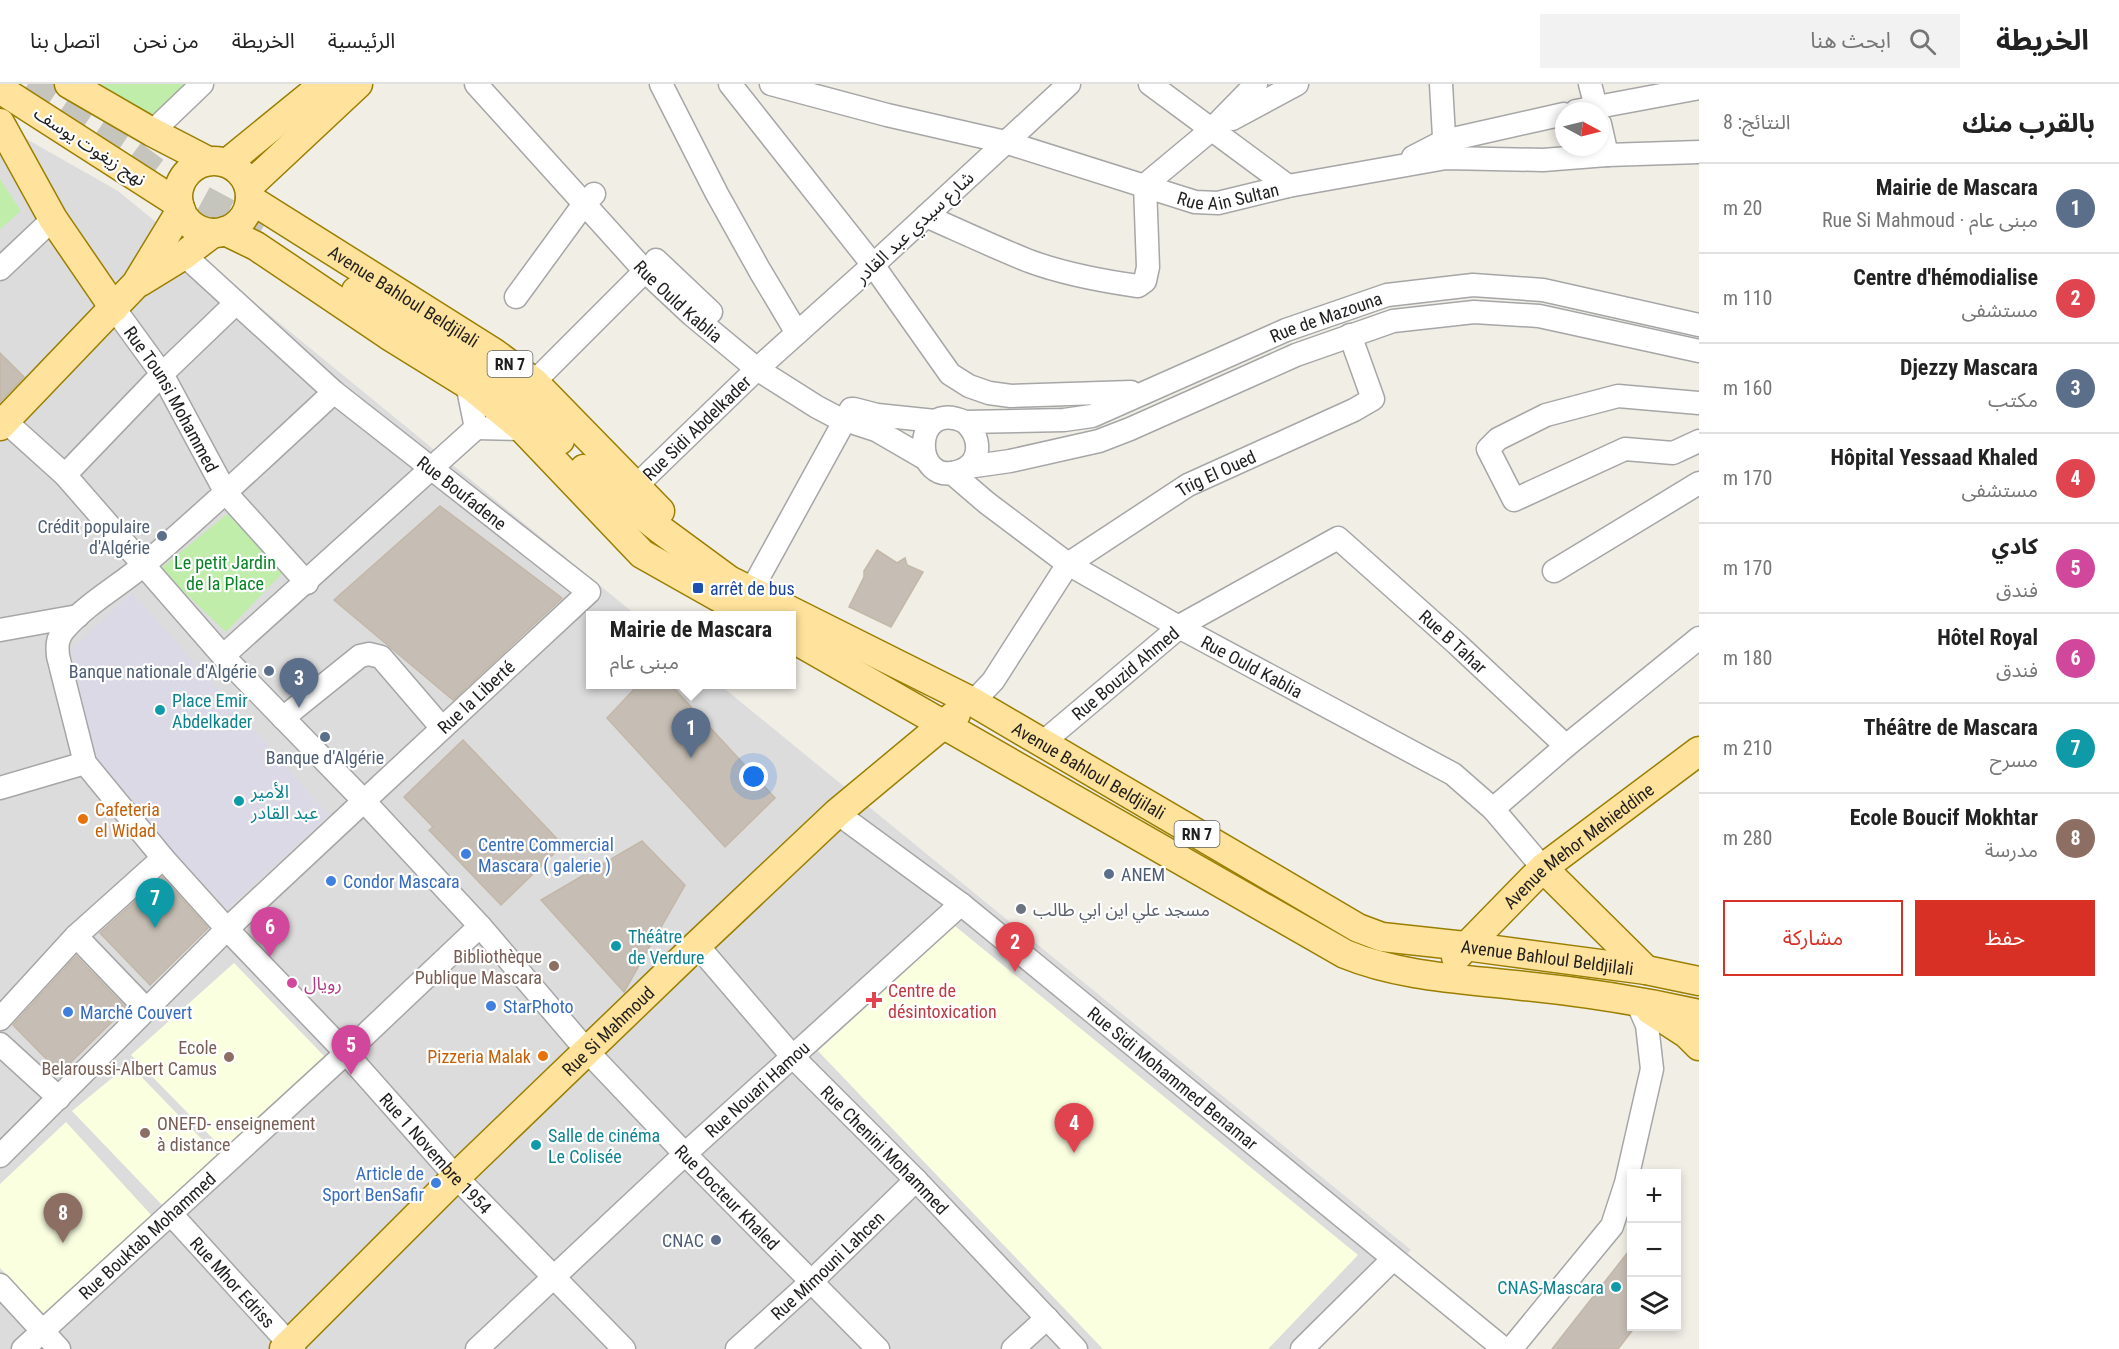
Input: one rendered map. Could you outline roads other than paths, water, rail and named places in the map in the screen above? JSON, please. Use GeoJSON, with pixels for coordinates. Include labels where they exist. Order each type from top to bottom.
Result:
{"type":"FeatureCollection","features":[{"type":"Feature","properties":{"kind":"main road"},"geometry":{"type":"LineString","coordinates":[[69,84],[152,132],[241,172],[249,193],[248,210],[234,226],[219,232],[136,284]]}},
{"type":"Feature","properties":{"kind":"main road"},"geometry":{"type":"LineString","coordinates":[[219,232],[194,226],[180,207],[179,192],[182,181],[198,165],[218,162],[324,84]]}},
{"type":"Feature","properties":{"kind":"main road"},"geometry":{"type":"LineString","coordinates":[[249,193],[281,154],[358,84]]}},
{"type":"Feature","properties":{"kind":"main road","name":"نهج زيغوت يوسف"},"geometry":{"type":"LineString","coordinates":[[0,89],[180,207]]}},
{"type":"Feature","properties":{"kind":"main road"},"geometry":{"type":"LineString","coordinates":[[0,123],[53,219],[114,308]]}},
{"type":"Feature","properties":{"kind":"main road"},"geometry":{"type":"LineString","coordinates":[[268,223],[281,154]]}},
{"type":"Feature","properties":{"kind":"main road","name":"Avenue Bahloul Beldjilali"},"geometry":{"type":"LineString","coordinates":[[249,193],[268,223],[503,383],[545,424],[584,469],[661,530],[734,594]]}},
{"type":"Feature","properties":{"kind":"main road"},"geometry":{"type":"LineString","coordinates":[[3,424],[136,284],[180,207]]}},
{"type":"Feature","properties":{"kind":"main road","name":"Avenue Bahloul Beldjilali"},"geometry":{"type":"LineString","coordinates":[[268,223],[493,351],[534,382],[636,486],[734,594]]}},
{"type":"Feature","properties":{"kind":"main road","name":"Avenue Bahloul Beldjilali"},"geometry":{"type":"LineString","coordinates":[[219,232],[256,246],[388,335],[467,384],[523,429],[642,554],[772,611]]}},
{"type":"Feature","properties":{"kind":"main road","name":"Avenue Bahloul Beldjilali"},"geometry":{"type":"LineString","coordinates":[[796,622],[973,702],[1358,928],[1382,937],[1646,970],[1699,981]]}},
{"type":"Feature","properties":{"kind":"main road","name":"Avenue Bahloul Beldjilali"},"geometry":{"type":"LineString","coordinates":[[796,640],[1345,954],[1368,963],[1440,977],[1636,1000],[1699,1014]]}},
{"type":"Feature","properties":{"kind":"main road","name":"Rue Si Mahmoud"},"geometry":{"type":"LineString","coordinates":[[289,1347],[456,1177],[697,945],[837,813],[943,723],[973,702]]}},
{"type":"Feature","properties":{"kind":"main road","name":"Avenue Mehor Mehieddine"},"geometry":{"type":"LineString","coordinates":[[1440,977],[1465,946],[1543,868],[1699,751]]}},
{"type":"Feature","properties":{"kind":"main road"},"geometry":{"type":"LineString","coordinates":[[1543,868],[1646,970]]}},
{"type":"Feature","properties":{"kind":"main road"},"geometry":{"type":"LineString","coordinates":[[1636,1000],[1687,1034],[1699,1046]]}},
{"type":"Feature","properties":{"kind":"street"},"geometry":{"type":"LineString","coordinates":[[152,132],[202,84]]}},
{"type":"Feature","properties":{"kind":"street","name":"Rue Ould Kablia"},"geometry":{"type":"LineString","coordinates":[[476,84],[589,199],[763,363]]}},
{"type":"Feature","properties":{"kind":"street","name":"Rue Ould Kablia"},"geometry":{"type":"LineString","coordinates":[[496,84],[645,271],[675,302],[763,363],[817,407],[848,414],[935,422]]}},
{"type":"Feature","properties":{"kind":"street"},"geometry":{"type":"LineString","coordinates":[[661,84],[723,203],[797,333]]}},
{"type":"Feature","properties":{"kind":"street"},"geometry":{"type":"LineString","coordinates":[[730,84],[873,265],[950,374],[969,386],[989,393],[1011,396],[1146,392]]}},
{"type":"Feature","properties":{"kind":"street","name":"Rue Ain Sultan"},"geometry":{"type":"LineString","coordinates":[[771,84],[798,88],[1005,142],[1195,202],[1218,203],[1288,186],[1387,169],[1445,150]]}},
{"type":"Feature","properties":{"kind":"street","name":"شارع سيدي عبد القادر"},"geometry":{"type":"LineString","coordinates":[[763,363],[1069,84]]}},
{"type":"Feature","properties":{"kind":"street"},"geometry":{"type":"LineString","coordinates":[[1150,84],[1288,186]]}},
{"type":"Feature","properties":{"kind":"street"},"geometry":{"type":"LineString","coordinates":[[926,216],[1030,261],[1095,278],[1138,286],[1145,281],[1148,267],[1145,185],[1211,130],[1256,84]]}},
{"type":"Feature","properties":{"kind":"street"},"geometry":{"type":"LineString","coordinates":[[1211,130],[1297,84]]}},
{"type":"Feature","properties":{"kind":"street"},"geometry":{"type":"LineString","coordinates":[[1440,84],[1445,150]]}},
{"type":"Feature","properties":{"kind":"street"},"geometry":{"type":"LineString","coordinates":[[1590,84],[1591,102]]}},
{"type":"Feature","properties":{"kind":"street"},"geometry":{"type":"LineString","coordinates":[[1609,109],[1699,88]]}},
{"type":"Feature","properties":{"kind":"street"},"geometry":{"type":"LineString","coordinates":[[1445,150],[1555,117]]}},
{"type":"Feature","properties":{"kind":"street"},"geometry":{"type":"LineString","coordinates":[[1445,150],[1543,160],[1594,156]]}},
{"type":"Feature","properties":{"kind":"street"},"geometry":{"type":"LineString","coordinates":[[1609,155],[1699,152]]}},
{"type":"Feature","properties":{"kind":"street"},"geometry":{"type":"LineString","coordinates":[[516,297],[589,199]]}},
{"type":"Feature","properties":{"kind":"street"},"geometry":{"type":"LineString","coordinates":[[0,269],[53,219]]}},
{"type":"Feature","properties":{"kind":"street","name":"Rue Boufadene"},"geometry":{"type":"LineString","coordinates":[[184,255],[334,392],[589,592]]}},
{"type":"Feature","properties":{"kind":"street"},"geometry":{"type":"LineString","coordinates":[[534,382],[645,271]]}},
{"type":"Feature","properties":{"kind":"street","name":"Rue de Mazouna"},"geometry":{"type":"LineString","coordinates":[[965,422],[1064,420],[1092,416],[1286,330],[1387,296],[1473,285],[1543,290],[1699,325]]}},
{"type":"Feature","properties":{"kind":"street"},"geometry":{"type":"LineString","coordinates":[[64,475],[162,374],[236,303]]}},
{"type":"Feature","properties":{"kind":"street","name":"Rue Tounsi Mohammed"},"geometry":{"type":"LineString","coordinates":[[114,308],[162,374],[226,493],[307,583]]}},
{"type":"Feature","properties":{"kind":"street","name":"Rue de Mazouna"},"geometry":{"type":"LineString","coordinates":[[960,470],[1099,441],[1296,355],[1393,321],[1474,312],[1539,316],[1699,351]]}},
{"type":"Feature","properties":{"kind":"street","name":"Trig El Oued"},"geometry":{"type":"LineString","coordinates":[[1068,564],[1188,485],[1354,410],[1373,399],[1350,336]]}},
{"type":"Feature","properties":{"kind":"street","name":"Rue Sidi Abdelkader"},"geometry":{"type":"LineString","coordinates":[[636,486],[763,363]]}},
{"type":"Feature","properties":{"kind":"street"},"geometry":{"type":"LineString","coordinates":[[467,384],[476,428]]}},
{"type":"Feature","properties":{"kind":"street"},"geometry":{"type":"LineString","coordinates":[[0,788],[86,764],[58,656],[57,644],[62,632],[78,616],[143,566],[226,493],[334,392]]}},
{"type":"Feature","properties":{"kind":"street"},"geometry":{"type":"LineString","coordinates":[[1699,403],[1618,396],[1546,415],[1498,439],[1488,449],[1515,500],[1625,449],[1673,453],[1699,441]]}},
{"type":"Feature","properties":{"kind":"street"},"geometry":{"type":"LineString","coordinates":[[734,594],[848,414]]}},
{"type":"Feature","properties":{"kind":"street","name":"Rue Ould Kablia"},"geometry":{"type":"LineString","coordinates":[[848,414],[926,459]]}},
{"type":"Feature","properties":{"kind":"street"},"geometry":{"type":"LineString","coordinates":[[951,417],[965,422],[972,428],[978,444],[977,453],[960,470],[936,470],[926,459],[922,448],[923,438],[935,422],[951,417]]}},
{"type":"Feature","properties":{"kind":"street","name":"Rue Docteur Khaled"},"geometry":{"type":"LineString","coordinates":[[3,424],[64,475],[223,656],[364,801],[480,926],[588,1052],[685,1154],[878,1349]]}},
{"type":"Feature","properties":{"kind":"street"},"geometry":{"type":"LineString","coordinates":[[223,656],[307,583],[476,428],[523,429]]}},
{"type":"Feature","properties":{"kind":"street","name":"Rue Ould Kablia"},"geometry":{"type":"LineString","coordinates":[[960,470],[987,503],[1068,564],[1179,627],[1453,774],[1493,809],[1543,868]]}},
{"type":"Feature","properties":{"kind":"street"},"geometry":{"type":"LineString","coordinates":[[1554,571],[1699,483]]}},
{"type":"Feature","properties":{"kind":"street","name":"Rue Bouzid Ahmed"},"geometry":{"type":"LineString","coordinates":[[1041,744],[1179,627],[1338,538]]}},
{"type":"Feature","properties":{"kind":"street","name":"Rue B Tahar"},"geometry":{"type":"LineString","coordinates":[[1338,538],[1457,644],[1566,746]]}},
{"type":"Feature","properties":{"kind":"street"},"geometry":{"type":"LineString","coordinates":[[973,702],[993,681],[1068,564]]}},
{"type":"Feature","properties":{"kind":"street","name":"Rue la Liberté"},"geometry":{"type":"LineString","coordinates":[[0,1155],[227,928],[589,592]]}},
{"type":"Feature","properties":{"kind":"street"},"geometry":{"type":"LineString","coordinates":[[0,630],[78,616]]}},
{"type":"Feature","properties":{"kind":"street"},"geometry":{"type":"LineString","coordinates":[[1493,809],[1566,746],[1699,638]]}},
{"type":"Feature","properties":{"kind":"street"},"geometry":{"type":"LineString","coordinates":[[283,718],[360,656],[369,654],[381,657],[442,728]]}},
{"type":"Feature","properties":{"kind":"street","name":"Rue 1 Novembre 1954"},"geometry":{"type":"LineString","coordinates":[[86,764],[163,858],[227,928],[346,1053],[456,1177],[624,1349]]}},
{"type":"Feature","properties":{"kind":"street","name":"Rue Sidi Mohammed Benamar"},"geometry":{"type":"LineString","coordinates":[[837,813],[961,904],[1504,1349]]}},
{"type":"Feature","properties":{"kind":"street"},"geometry":{"type":"LineString","coordinates":[[0,1018],[76,936],[163,858]]}},
{"type":"Feature","properties":{"kind":"street","name":"Rue Nouari Hamou"},"geometry":{"type":"LineString","coordinates":[[477,1349],[685,1154],[961,904]]}},
{"type":"Feature","properties":{"kind":"street","name":"Rue Bouktab Mohammed"},"geometry":{"type":"LineString","coordinates":[[23,1349],[346,1053],[480,926]]}},
{"type":"Feature","properties":{"kind":"street"},"geometry":{"type":"LineString","coordinates":[[76,936],[146,1009]]}},
{"type":"Feature","properties":{"kind":"street","name":"Rue Chenini Mohammed"},"geometry":{"type":"LineString","coordinates":[[697,945],[792,1056],[916,1180],[1076,1349]]}},
{"type":"Feature","properties":{"kind":"street"},"geometry":{"type":"LineString","coordinates":[[1511,1349],[1612,1226],[1626,1183],[1652,1069],[1647,1025],[1636,1000]]}},
{"type":"Feature","properties":{"kind":"street"},"geometry":{"type":"LineString","coordinates":[[0,1044],[58,1098]]}},
{"type":"Feature","properties":{"kind":"street","name":"Rue Mimouni Lahcen"},"geometry":{"type":"LineString","coordinates":[[737,1349],[812,1281],[916,1180]]}},
{"type":"Feature","properties":{"kind":"street","name":"Rue Mhor Edriss"},"geometry":{"type":"LineString","coordinates":[[171,1214],[289,1347]]}},
{"type":"Feature","properties":{"kind":"street"},"geometry":{"type":"LineString","coordinates":[[1302,1349],[1393,1258]]}},
{"type":"Feature","properties":{"kind":"street"},"geometry":{"type":"LineString","coordinates":[[0,1285],[59,1349]]}},
{"type":"Feature","properties":{"kind":"street"},"geometry":{"type":"LineString","coordinates":[[1012,1349],[1047,1318]]}},
{"type":"Feature","properties":{"kind":"tunnel"},"geometry":{"type":"LineString","coordinates":[[28,84],[167,180],[261,231]]}},
{"type":"Feature","properties":{"kind":"place","name":"Crédit populaire d'Algérie"},"geometry":{"type":"Point","coordinates":[162,536]}},
{"type":"Feature","properties":{"kind":"place","name":"arrêt de bus"},"geometry":{"type":"Point","coordinates":[698,588]}},
{"type":"Feature","properties":{"kind":"place","name":"Banque nationale d'Algérie"},"geometry":{"type":"Point","coordinates":[269,671]}},
{"type":"Feature","properties":{"kind":"place","name":"Djezzy Mascara"},"geometry":{"type":"Point","coordinates":[299,708]}},
{"type":"Feature","properties":{"kind":"place","name":"Place Emir Abdelkader"},"geometry":{"type":"Point","coordinates":[160,710]}},
{"type":"Feature","properties":{"kind":"place","name":"Banque d'Algérie"},"geometry":{"type":"Point","coordinates":[325,737]}},
{"type":"Feature","properties":{"kind":"place","name":"Mairie de Mascara"},"geometry":{"type":"Point","coordinates":[691,758]}},
{"type":"Feature","properties":{"kind":"place","name":"الأمير عبد القادر"},"geometry":{"type":"Point","coordinates":[239,801]}},
{"type":"Feature","properties":{"kind":"place","name":"Cafeteria el Widad"},"geometry":{"type":"Point","coordinates":[83,819]}},
{"type":"Feature","properties":{"kind":"place","name":"Centre Commercial Mascara ( galerie )"},"geometry":{"type":"Point","coordinates":[466,854]}},
{"type":"Feature","properties":{"kind":"place","name":"ANEM"},"geometry":{"type":"Point","coordinates":[1109,874]}},
{"type":"Feature","properties":{"kind":"place","name":"Condor Mascara"},"geometry":{"type":"Point","coordinates":[331,881]}},
{"type":"Feature","properties":{"kind":"place","name":"مسجد علي اين ابي طالب"},"geometry":{"type":"Point","coordinates":[1021,909]}},
{"type":"Feature","properties":{"kind":"place","name":"Théâtre de Mascara"},"geometry":{"type":"Point","coordinates":[155,928]}},
{"type":"Feature","properties":{"kind":"place","name":"Théâtre de Verdure"},"geometry":{"type":"Point","coordinates":[616,946]}},
{"type":"Feature","properties":{"kind":"place","name":"Hôtel Royal"},"geometry":{"type":"Point","coordinates":[270,957]}},
{"type":"Feature","properties":{"kind":"place","name":"Bibliothèque Publique Mascara"},"geometry":{"type":"Point","coordinates":[554,966]}},
{"type":"Feature","properties":{"kind":"place","name":"Centre d'hémodialise"},"geometry":{"type":"Point","coordinates":[1015,972]}},
{"type":"Feature","properties":{"kind":"place","name":"رويال"},"geometry":{"type":"Point","coordinates":[292,983]}},
{"type":"Feature","properties":{"kind":"place","name":"Centre de désintoxication"},"geometry":{"type":"Point","coordinates":[874,1000]}},
{"type":"Feature","properties":{"kind":"place","name":"StarPhoto"},"geometry":{"type":"Point","coordinates":[491,1006]}},
{"type":"Feature","properties":{"kind":"place","name":"Marché Couvert"},"geometry":{"type":"Point","coordinates":[68,1012]}},
{"type":"Feature","properties":{"kind":"place","name":"Pizzeria Malak"},"geometry":{"type":"Point","coordinates":[543,1056]}},
{"type":"Feature","properties":{"kind":"place","name":"Ecole Belaroussi-Albert Camus"},"geometry":{"type":"Point","coordinates":[229,1057]}},
{"type":"Feature","properties":{"kind":"place","name":"كادي"},"geometry":{"type":"Point","coordinates":[351,1075]}},
{"type":"Feature","properties":{"kind":"place","name":"ONEFD- enseignement à distance"},"geometry":{"type":"Point","coordinates":[145,1133]}},
{"type":"Feature","properties":{"kind":"place","name":"Salle de cinéma Le Colisée"},"geometry":{"type":"Point","coordinates":[536,1145]}},
{"type":"Feature","properties":{"kind":"place","name":"Hôpital Yessaad Khaled"},"geometry":{"type":"Point","coordinates":[1074,1153]}},
{"type":"Feature","properties":{"kind":"place","name":"Article de Sport BenSafir"},"geometry":{"type":"Point","coordinates":[436,1183]}},
{"type":"Feature","properties":{"kind":"place","name":"CNAC"},"geometry":{"type":"Point","coordinates":[716,1240]}},
{"type":"Feature","properties":{"kind":"place","name":"Ecole Boucif Mokhtar"},"geometry":{"type":"Point","coordinates":[63,1243]}},
{"type":"Feature","properties":{"kind":"place","name":"CNAS-Mascara"},"geometry":{"type":"Point","coordinates":[1616,1287]}},
{"type":"Feature","properties":{"kind":"park label","name":"Le petit Jardin de la Place"},"geometry":{"type":"Point","coordinates":[225,572]}}]}
